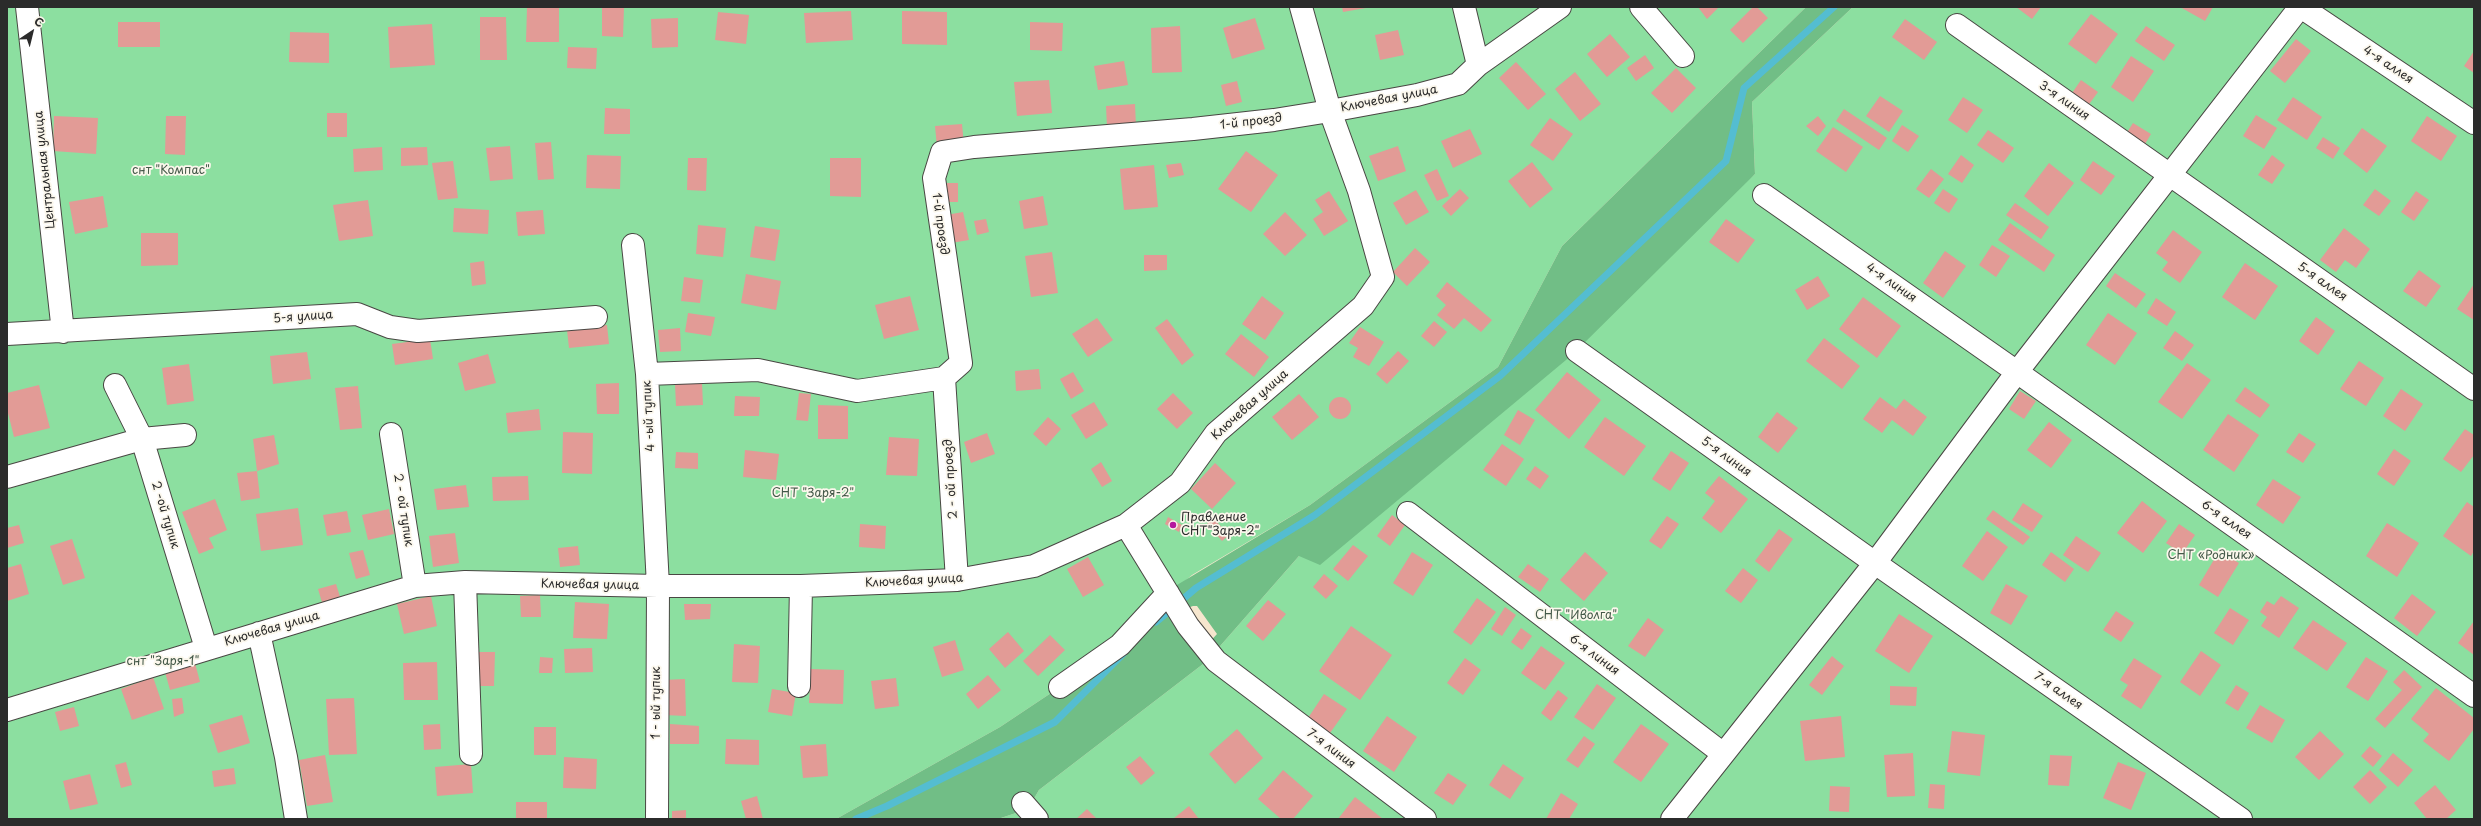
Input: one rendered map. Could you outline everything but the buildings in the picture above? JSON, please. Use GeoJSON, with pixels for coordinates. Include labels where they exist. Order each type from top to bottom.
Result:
{"type":"FeatureCollection","features":[{"type":"Feature","properties":{"kind":"street","name":"Центральная улица"},"geometry":{"type":"LineString","coordinates":[[27,7],[63,332]]}},
{"type":"Feature","properties":{"kind":"street"},"geometry":{"type":"LineString","coordinates":[[1301,7],[1330,111]]}},
{"type":"Feature","properties":{"kind":"street"},"geometry":{"type":"LineString","coordinates":[[1464,7],[1478,65]]}},
{"type":"Feature","properties":{"kind":"street","name":"Ключевая улица"},"geometry":{"type":"LineString","coordinates":[[7,710],[206,648],[415,586],[465,582],[658,586],[801,586],[957,580],[1034,566],[1126,525],[1180,483],[1216,433],[1363,306],[1383,277],[1359,191],[1330,111],[1417,95],[1458,84],[1478,65],[1560,7]]}},
{"type":"Feature","properties":{"kind":"street"},"geometry":{"type":"LineString","coordinates":[[1641,7],[1683,56]]}},
{"type":"Feature","properties":{"kind":"street"},"geometry":{"type":"LineString","coordinates":[[1672,819],[1722,753],[1874,563],[2017,372],[2301,7]]}},
{"type":"Feature","properties":{"kind":"street","name":"4-я аллея"},"geometry":{"type":"LineString","coordinates":[[2301,7],[2474,123]]}},
{"type":"Feature","properties":{"kind":"street","name":"3-я линия"},"geometry":{"type":"LineString","coordinates":[[1957,25],[2170,176]]}},
{"type":"Feature","properties":{"kind":"street","name":"1-й проезд"},"geometry":{"type":"LineString","coordinates":[[944,378],[961,363],[934,178],[942,152],[974,147],[1208,128],[1330,111]]}},
{"type":"Feature","properties":{"kind":"street","name":"5-я аллея"},"geometry":{"type":"LineString","coordinates":[[2170,176],[2474,389]]}},
{"type":"Feature","properties":{"kind":"street","name":"4-я линия"},"geometry":{"type":"LineString","coordinates":[[1764,195],[2017,372]]}},
{"type":"Feature","properties":{"kind":"street","name":"4 -ый тупик"},"geometry":{"type":"LineString","coordinates":[[633,245],[647,374],[658,586]]}},
{"type":"Feature","properties":{"kind":"street","name":"5-я улица"},"geometry":{"type":"LineString","coordinates":[[7,334],[357,314],[390,327],[418,330],[596,317]]}},
{"type":"Feature","properties":{"kind":"street","name":"5-я линия"},"geometry":{"type":"LineString","coordinates":[[1577,350],[1874,563]]}},
{"type":"Feature","properties":{"kind":"street"},"geometry":{"type":"LineString","coordinates":[[647,374],[758,370],[857,391],[944,378]]}},
{"type":"Feature","properties":{"kind":"street","name":"6-я аллея"},"geometry":{"type":"LineString","coordinates":[[2017,372],[2474,696]]}},
{"type":"Feature","properties":{"kind":"street","name":"2 - ой проезд"},"geometry":{"type":"LineString","coordinates":[[944,378],[957,580]]}},
{"type":"Feature","properties":{"kind":"street","name":"2 -ой тупик"},"geometry":{"type":"LineString","coordinates":[[115,385],[142,439],[206,648]]}},
{"type":"Feature","properties":{"kind":"street","name":"2 - ой тупик"},"geometry":{"type":"LineString","coordinates":[[391,434],[415,586]]}},
{"type":"Feature","properties":{"kind":"street"},"geometry":{"type":"LineString","coordinates":[[7,478],[142,439],[185,435]]}},
{"type":"Feature","properties":{"kind":"street","name":"6-я линия"},"geometry":{"type":"LineString","coordinates":[[1408,513],[1722,753]]}},
{"type":"Feature","properties":{"kind":"street","name":"7-я линия"},"geometry":{"type":"LineString","coordinates":[[1126,525],[1172,601],[1216,661],[1425,819]]}},
{"type":"Feature","properties":{"kind":"street","name":"7-я аллея"},"geometry":{"type":"LineString","coordinates":[[1874,563],[2242,819]]}},
{"type":"Feature","properties":{"kind":"street"},"geometry":{"type":"LineString","coordinates":[[465,582],[471,754]]}},
{"type":"Feature","properties":{"kind":"street","name":"1 - ый тупик"},"geometry":{"type":"LineString","coordinates":[[657,819],[658,586]]}},
{"type":"Feature","properties":{"kind":"street"},"geometry":{"type":"LineString","coordinates":[[799,686],[801,586]]}},
{"type":"Feature","properties":{"kind":"street"},"geometry":{"type":"LineString","coordinates":[[1060,687],[1120,645],[1172,601]]}},
{"type":"Feature","properties":{"kind":"street"},"geometry":{"type":"LineString","coordinates":[[259,632],[286,757],[296,819]]}},
{"type":"Feature","properties":{"kind":"green space"},"geometry":{"type":"Polygon","coordinates":[[[7,7],[1806,7],[1562,246],[1498,367],[1310,505],[1192,575],[1063,685],[1000,727],[836,819],[7,819],[7,7]]]}},
{"type":"Feature","properties":{"kind":"green space"},"geometry":{"type":"Polygon","coordinates":[[[1806,7],[1853,7],[1752,102],[1755,174],[1572,355],[1320,565],[1299,556],[1207,661],[1039,790],[1028,809],[998,819],[836,819],[1000,727],[1063,685],[1167,591],[1310,505],[1498,367],[1562,246],[1806,7]],[[1197,606],[1179,611],[1205,647],[1217,634],[1197,606]]]}},
{"type":"Feature","properties":{"kind":"green space"},"geometry":{"type":"Polygon","coordinates":[[[1853,7],[2474,7],[2474,819],[998,819],[1028,809],[1039,790],[1207,661],[1299,556],[1755,174],[1752,102],[1853,7]]]}},
{"type":"Feature","properties":{"kind":"waterway"},"geometry":{"type":"LineString","coordinates":[[1156,622],[1196,588],[1315,515],[1500,376],[1726,161],[1744,88],[1834,7]]}},
{"type":"Feature","properties":{"kind":"waterway"},"geometry":{"type":"LineString","coordinates":[[856,819],[887,806],[1055,722],[1123,654]]}},
{"type":"Feature","properties":{"kind":"place","name":"Правление СНТ\"Заря-2\""},"geometry":{"type":"Point","coordinates":[1173,525]}},
{"type":"Feature","properties":{"kind":"park label","name":"снт \"Компас\""},"geometry":{"type":"Point","coordinates":[171,171]}},
{"type":"Feature","properties":{"kind":"park label","name":"СНТ \"Заря-2\""},"geometry":{"type":"Point","coordinates":[813,494]}},
{"type":"Feature","properties":{"kind":"park label","name":"СНТ «Родник»"},"geometry":{"type":"Point","coordinates":[2211,556]}},
{"type":"Feature","properties":{"kind":"park label","name":"СНТ \"Иволга\""},"geometry":{"type":"Point","coordinates":[1576,616]}},
{"type":"Feature","properties":{"kind":"park label","name":"снт \"Заря-1\""},"geometry":{"type":"Point","coordinates":[163,662]}}]}
